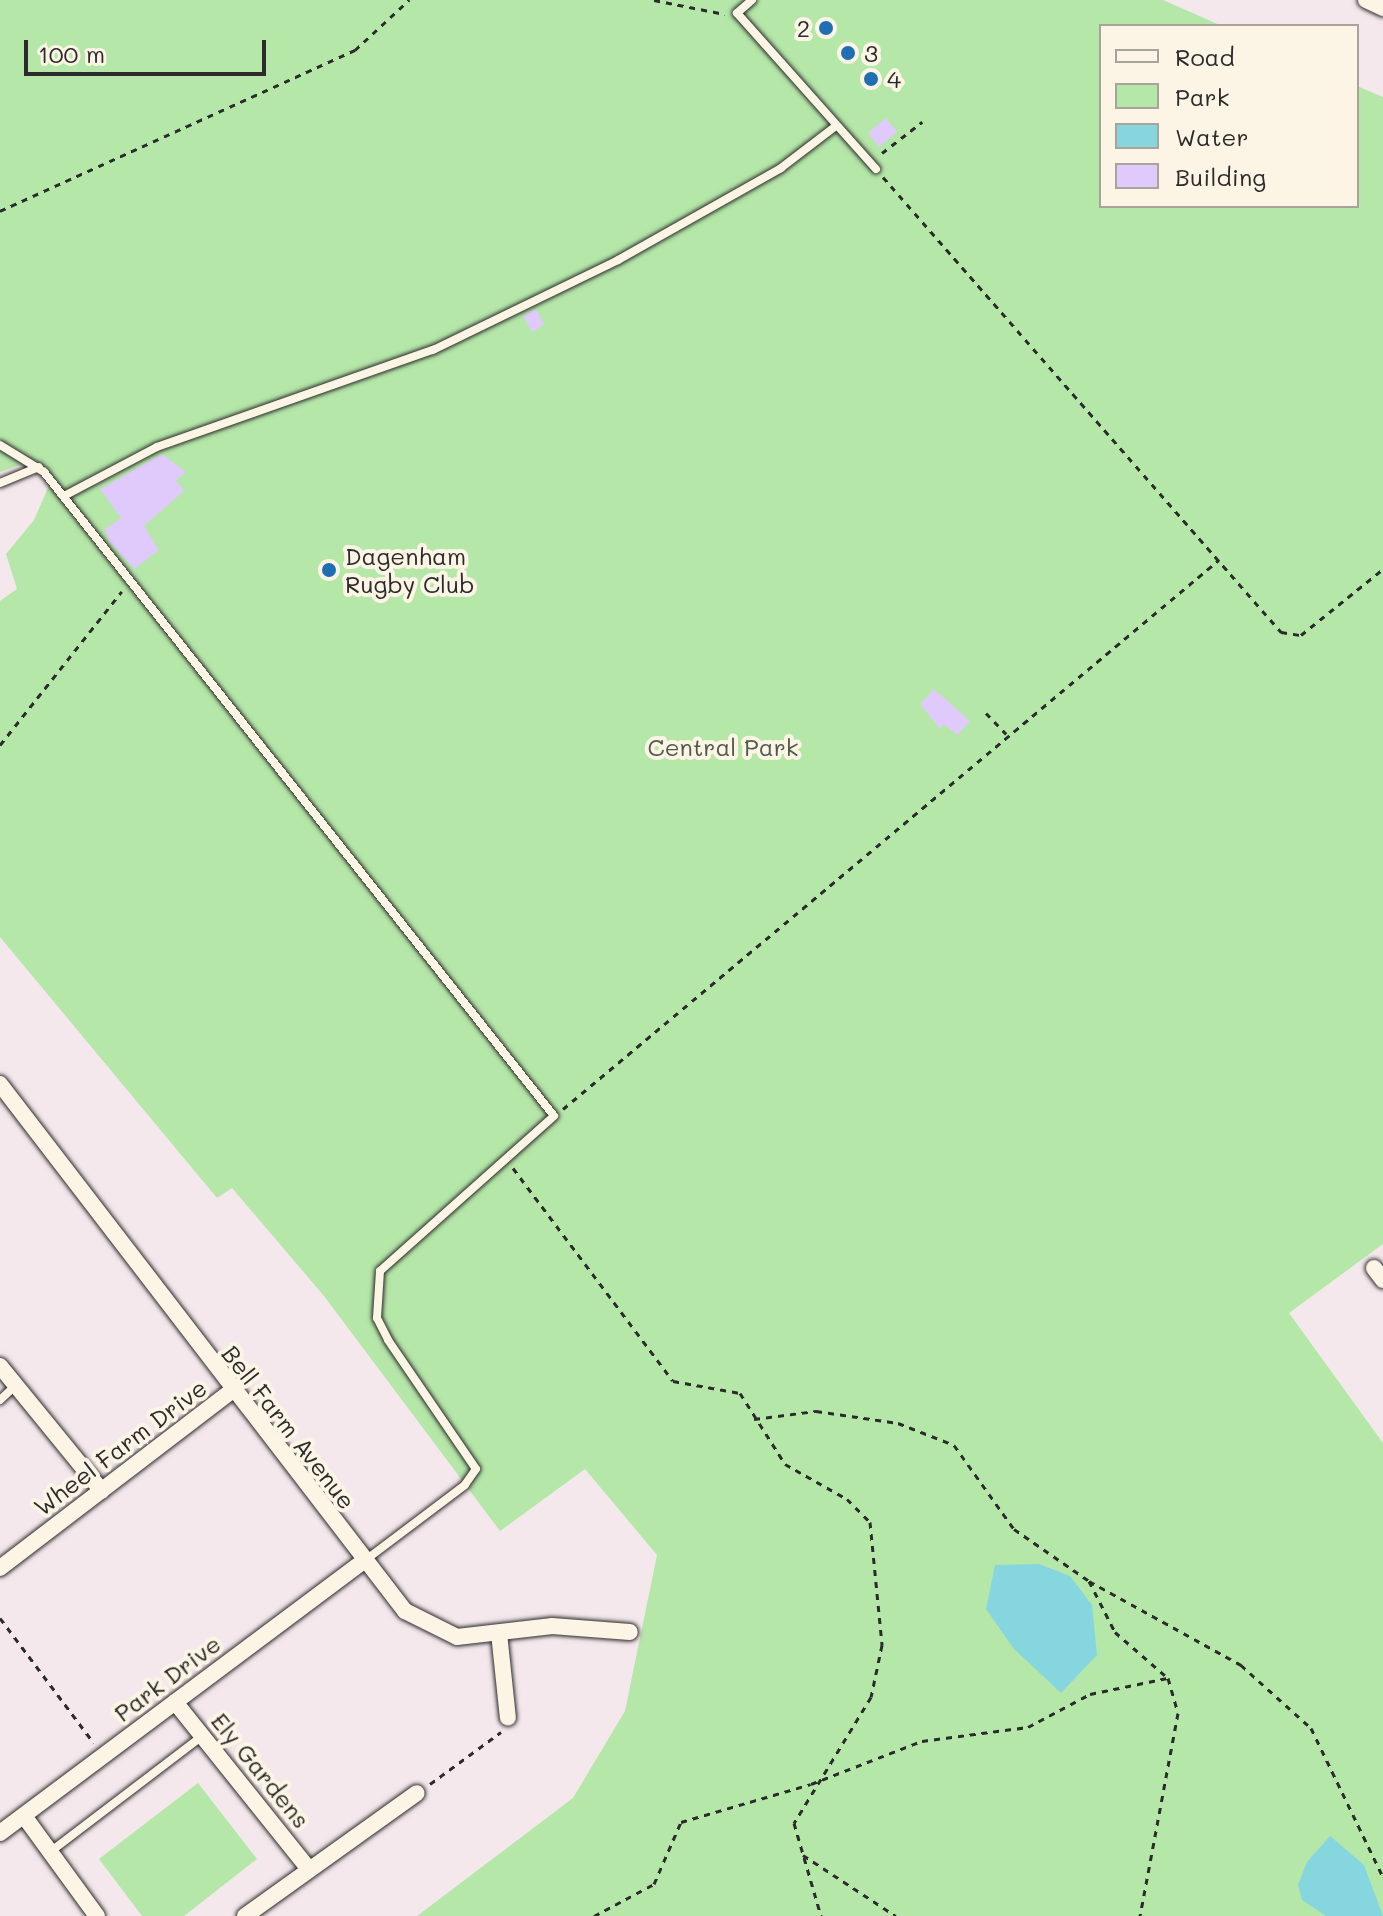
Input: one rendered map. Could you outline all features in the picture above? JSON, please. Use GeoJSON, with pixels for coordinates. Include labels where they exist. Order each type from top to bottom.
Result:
{"type":"FeatureCollection","features":[{"type":"Feature","properties":{"kind":"street"},"geometry":{"type":"LineString","coordinates":[[1366,0],[1383,8]]}},
{"type":"Feature","properties":{"kind":"street","name":"Bell Farm Avenue"},"geometry":{"type":"LineString","coordinates":[[0,1084],[230,1392],[405,1611],[457,1637],[552,1626],[630,1632]]}},
{"type":"Feature","properties":{"kind":"street"},"geometry":{"type":"LineString","coordinates":[[0,1366],[102,1491]]}},
{"type":"Feature","properties":{"kind":"street","name":"Wheel Farm Drive"},"geometry":{"type":"LineString","coordinates":[[0,1568],[230,1392]]}},
{"type":"Feature","properties":{"kind":"street","name":"Park Drive"},"geometry":{"type":"LineString","coordinates":[[0,1833],[363,1561]]}},
{"type":"Feature","properties":{"kind":"street"},"geometry":{"type":"LineString","coordinates":[[499,1633],[508,1718]]}},
{"type":"Feature","properties":{"kind":"street","name":"Ely Gardens"},"geometry":{"type":"LineString","coordinates":[[175,1702],[308,1868]]}},
{"type":"Feature","properties":{"kind":"street"},"geometry":{"type":"LineString","coordinates":[[245,1916],[417,1793]]}},
{"type":"Feature","properties":{"kind":"street"},"geometry":{"type":"LineString","coordinates":[[24,1816],[97,1916]]}},
{"type":"Feature","properties":{"kind":"lane"},"geometry":{"type":"LineString","coordinates":[[752,0],[737,13],[876,169]]}},
{"type":"Feature","properties":{"kind":"lane"},"geometry":{"type":"LineString","coordinates":[[64,496],[157,447],[447,343],[618,260],[770,174],[836,126]]}},
{"type":"Feature","properties":{"kind":"lane"},"geometry":{"type":"LineString","coordinates":[[0,445],[39,467],[64,496],[127,582],[554,1116],[380,1271],[377,1318],[388,1340],[476,1469],[465,1485],[363,1561]]}},
{"type":"Feature","properties":{"kind":"lane"},"geometry":{"type":"LineString","coordinates":[[0,483],[39,467]]}},
{"type":"Feature","properties":{"kind":"lane"},"geometry":{"type":"LineString","coordinates":[[0,1400],[15,1386]]}},
{"type":"Feature","properties":{"kind":"lane"},"geometry":{"type":"LineString","coordinates":[[50,1853],[202,1736]]}},
{"type":"Feature","properties":{"kind":"path"},"geometry":{"type":"LineString","coordinates":[[0,211],[355,50],[409,0]]}},
{"type":"Feature","properties":{"kind":"path"},"geometry":{"type":"LineString","coordinates":[[654,0],[737,13]]}},
{"type":"Feature","properties":{"kind":"path"},"geometry":{"type":"LineString","coordinates":[[882,153],[922,122]]}},
{"type":"Feature","properties":{"kind":"path"},"geometry":{"type":"LineString","coordinates":[[876,169],[1219,560],[1273,626],[1293,637],[1383,569]]}},
{"type":"Feature","properties":{"kind":"path"},"geometry":{"type":"LineString","coordinates":[[554,1116],[1006,734],[1219,560]]}},
{"type":"Feature","properties":{"kind":"path"},"geometry":{"type":"LineString","coordinates":[[0,745],[127,582]]}},
{"type":"Feature","properties":{"kind":"path"},"geometry":{"type":"LineString","coordinates":[[986,713],[1006,734]]}},
{"type":"Feature","properties":{"kind":"path"},"geometry":{"type":"LineString","coordinates":[[506,1159],[673,1381],[740,1393],[785,1464],[847,1499],[870,1522],[882,1645],[871,1697],[811,1784],[794,1823],[821,1916]]}},
{"type":"Feature","properties":{"kind":"path"},"geometry":{"type":"LineString","coordinates":[[754,1419],[816,1411],[898,1423],[954,1445],[1014,1529],[1089,1581],[1241,1665],[1311,1728],[1383,1877]]}},
{"type":"Feature","properties":{"kind":"path"},"geometry":{"type":"LineString","coordinates":[[1089,1581],[1115,1632],[1168,1678],[1178,1713],[1140,1914],[1148,1916]]}},
{"type":"Feature","properties":{"kind":"path"},"geometry":{"type":"LineString","coordinates":[[0,1618],[104,1756]]}},
{"type":"Feature","properties":{"kind":"path"},"geometry":{"type":"LineString","coordinates":[[594,1916],[654,1884],[681,1822],[811,1784],[922,1741],[1028,1727],[1090,1694],[1168,1678]]}},
{"type":"Feature","properties":{"kind":"path"},"geometry":{"type":"LineString","coordinates":[[417,1793],[505,1730],[508,1718]]}},
{"type":"Feature","properties":{"kind":"path"},"geometry":{"type":"LineString","coordinates":[[803,1855],[896,1916]]}},
{"type":"Feature","properties":{"kind":"green space","name":"Central Park"},"geometry":{"type":"Polygon","coordinates":[[[0,0],[1163,0],[1217,24],[1099,24],[1099,208],[1359,208],[1359,87],[1383,97],[1383,1244],[1289,1313],[1383,1443],[1383,1916],[417,1916],[573,1798],[625,1711],[657,1555],[585,1469],[500,1531],[324,1296],[232,1188],[217,1198],[0,937],[0,601],[17,589],[6,554],[34,520],[51,481],[26,463],[0,472],[0,0]]]}},
{"type":"Feature","properties":{"kind":"green space"},"geometry":{"type":"Polygon","coordinates":[[[198,1783],[257,1859],[184,1916],[142,1916],[99,1859],[198,1783]]]}},
{"type":"Feature","properties":{"kind":"water"},"geometry":{"type":"Polygon","coordinates":[[[1039,1564],[1070,1576],[1092,1605],[1097,1655],[1061,1693],[1014,1649],[986,1609],[995,1565],[1039,1564]]]}},
{"type":"Feature","properties":{"kind":"water"},"geometry":{"type":"Polygon","coordinates":[[[1330,1836],[1364,1865],[1383,1916],[1326,1916],[1302,1900],[1298,1885],[1307,1862],[1330,1836]]]}},
{"type":"Feature","properties":{"kind":"building"},"geometry":{"type":"Polygon","coordinates":[[[886,118],[897,132],[879,147],[868,133],[886,118]]]}},
{"type":"Feature","properties":{"kind":"building"},"geometry":{"type":"Polygon","coordinates":[[[536,309],[544,325],[532,332],[523,316],[536,309]]]}},
{"type":"Feature","properties":{"kind":"building"},"geometry":{"type":"Polygon","coordinates":[[[162,454],[186,472],[176,480],[184,491],[144,526],[159,550],[134,569],[109,541],[105,529],[121,518],[100,489],[162,454]]]}},
{"type":"Feature","properties":{"kind":"building"},"geometry":{"type":"Polygon","coordinates":[[[934,689],[970,721],[957,735],[944,724],[940,729],[920,704],[934,689]]]}},
{"type":"Feature","properties":{"kind":"place","name":"2"},"geometry":{"type":"Point","coordinates":[826,28]}},
{"type":"Feature","properties":{"kind":"place","name":"3"},"geometry":{"type":"Point","coordinates":[848,53]}},
{"type":"Feature","properties":{"kind":"place","name":"4"},"geometry":{"type":"Point","coordinates":[871,79]}},
{"type":"Feature","properties":{"kind":"place","name":"Dagenham Rugby Club"},"geometry":{"type":"Point","coordinates":[329,570]}}]}
